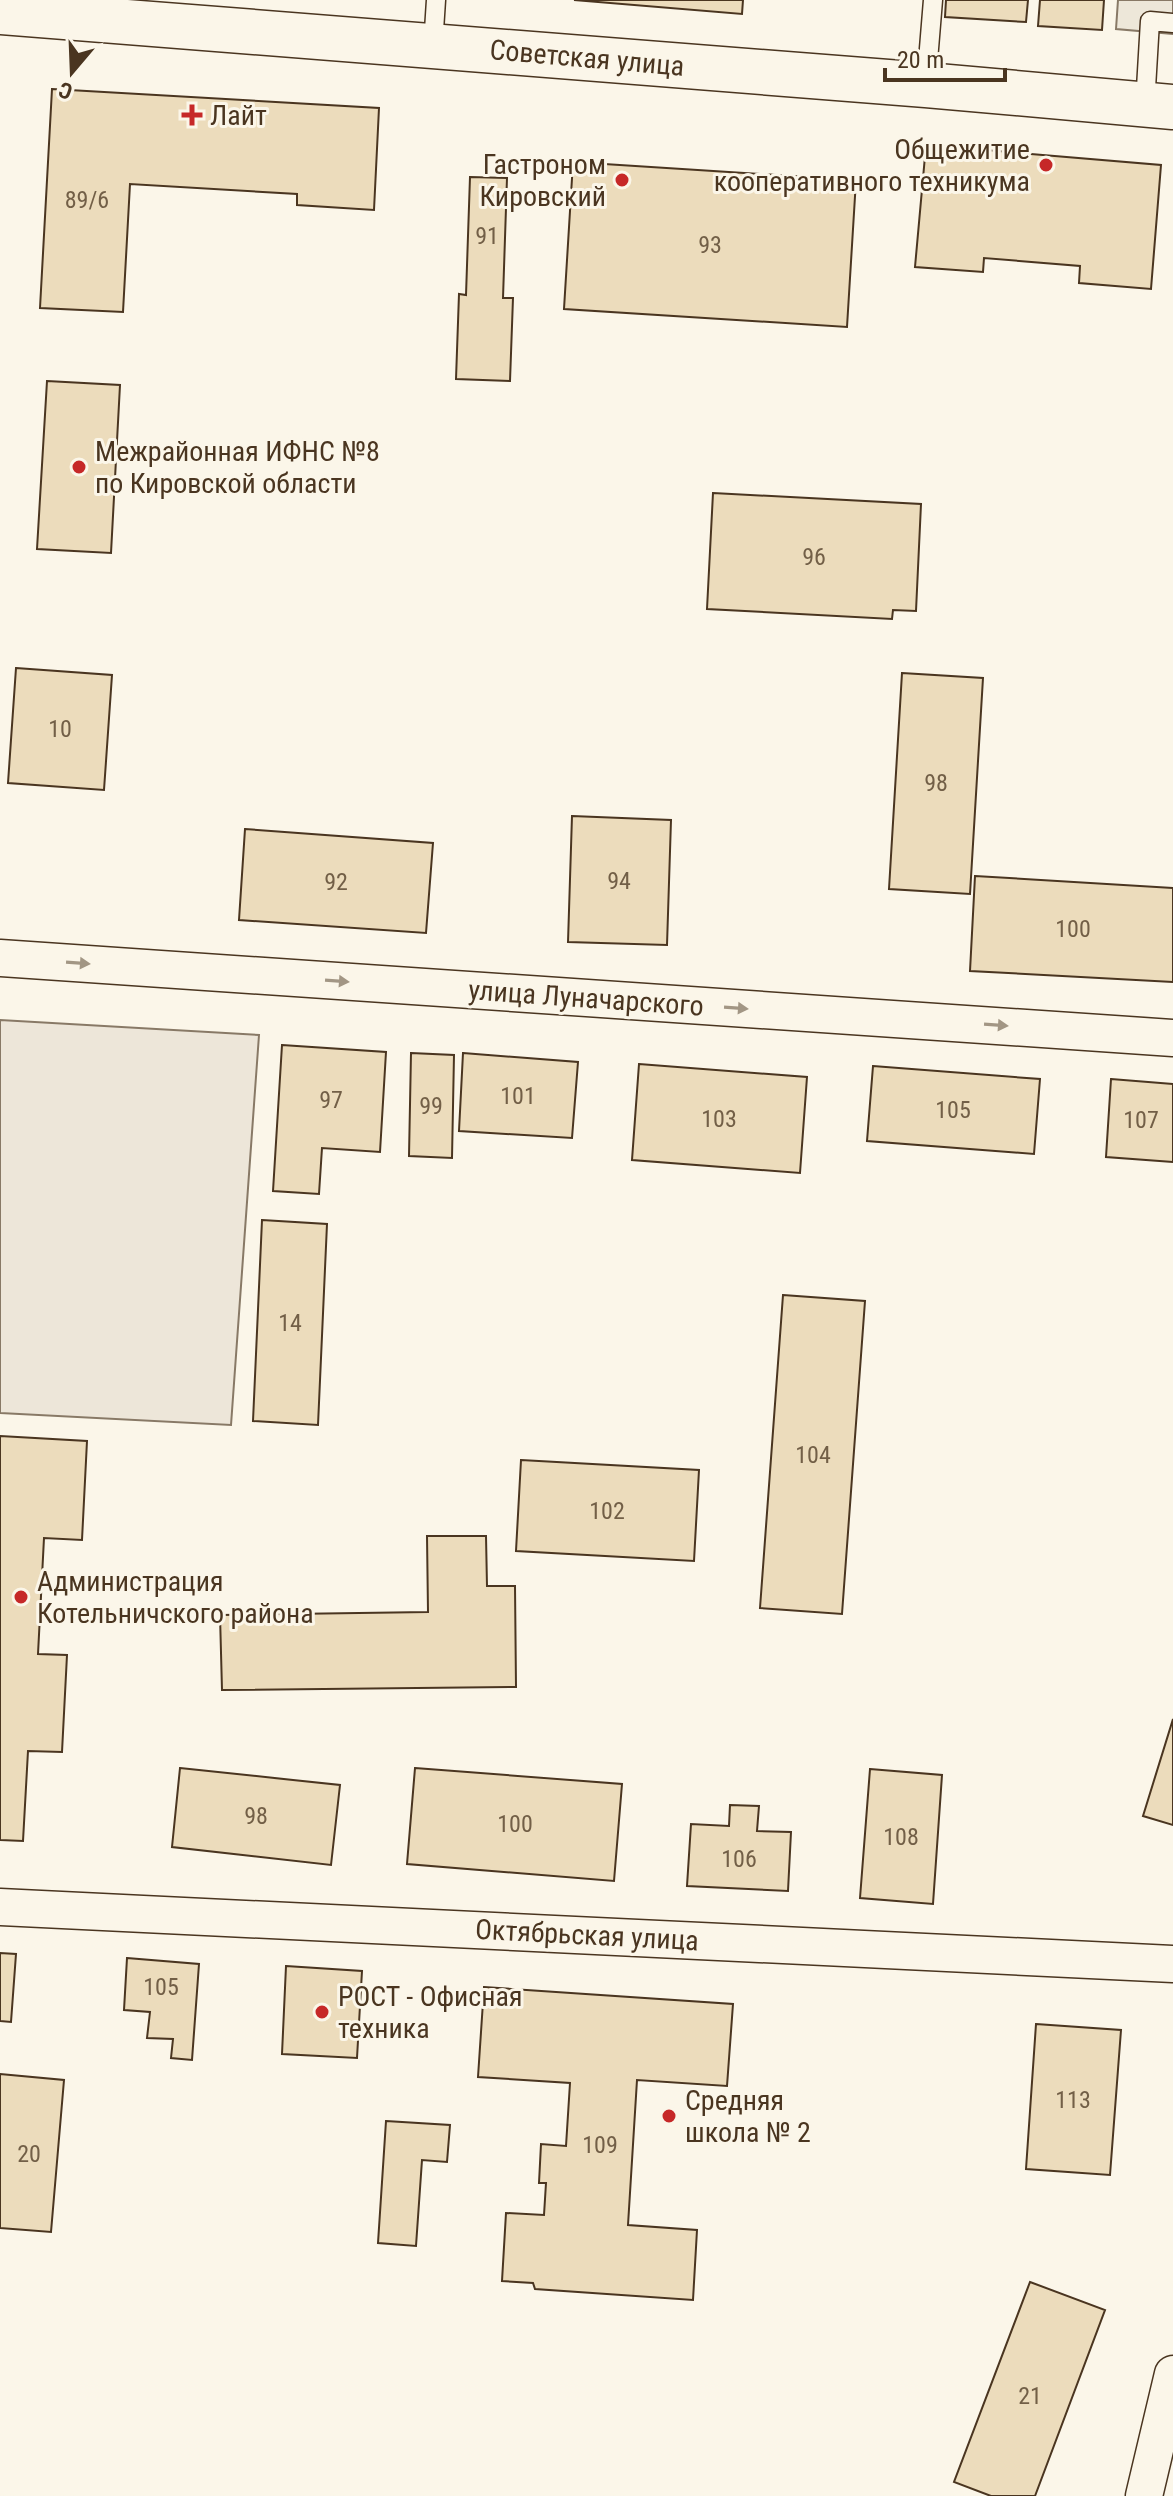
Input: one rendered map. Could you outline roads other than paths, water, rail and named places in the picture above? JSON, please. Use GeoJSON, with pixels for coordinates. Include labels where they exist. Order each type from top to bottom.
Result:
{"type":"FeatureCollection","features":[{"type":"Feature","properties":{"kind":"main road","name":"Советская улица"},"geometry":{"type":"LineString","coordinates":[[0,12],[1159,106]]}},
{"type":"Feature","properties":{"kind":"street","name":"улица Луначарского"},"geometry":{"type":"LineString","coordinates":[[0,958],[1173,1038]]}},
{"type":"Feature","properties":{"kind":"street","name":"Октябрьская улица"},"geometry":{"type":"LineString","coordinates":[[0,1907],[1173,1964]]}},
{"type":"Feature","properties":{"kind":"street"},"geometry":{"type":"LineString","coordinates":[[1144,2496],[1173,2374]]}},
{"type":"Feature","properties":{"kind":"lane"},"geometry":{"type":"LineString","coordinates":[[433,46],[436,0]]}},
{"type":"Feature","properties":{"kind":"lane"},"geometry":{"type":"LineString","coordinates":[[926,85],[933,0]]}},
{"type":"Feature","properties":{"kind":"lane"},"geometry":{"type":"LineString","coordinates":[[1159,106],[1150,21],[1173,23]]}},
{"type":"Feature","properties":{"kind":"place","name":"Лайт"},"geometry":{"type":"Point","coordinates":[192,115]}},
{"type":"Feature","properties":{"kind":"place","name":"Общежитие кооперативного техникума"},"geometry":{"type":"Point","coordinates":[1046,165]}},
{"type":"Feature","properties":{"kind":"place","name":"Гастроном Кировский"},"geometry":{"type":"Point","coordinates":[622,180]}},
{"type":"Feature","properties":{"kind":"place","name":"Межрайонная ИФНС №8 по Кировской области"},"geometry":{"type":"Point","coordinates":[79,467]}},
{"type":"Feature","properties":{"kind":"place","name":"Администрация Котельничского района"},"geometry":{"type":"Point","coordinates":[21,1597]}},
{"type":"Feature","properties":{"kind":"place","name":"РОСТ - Офисная техника"},"geometry":{"type":"Point","coordinates":[322,2012]}},
{"type":"Feature","properties":{"kind":"place","name":"Средняя школа № 2"},"geometry":{"type":"Point","coordinates":[669,2116]}}]}
